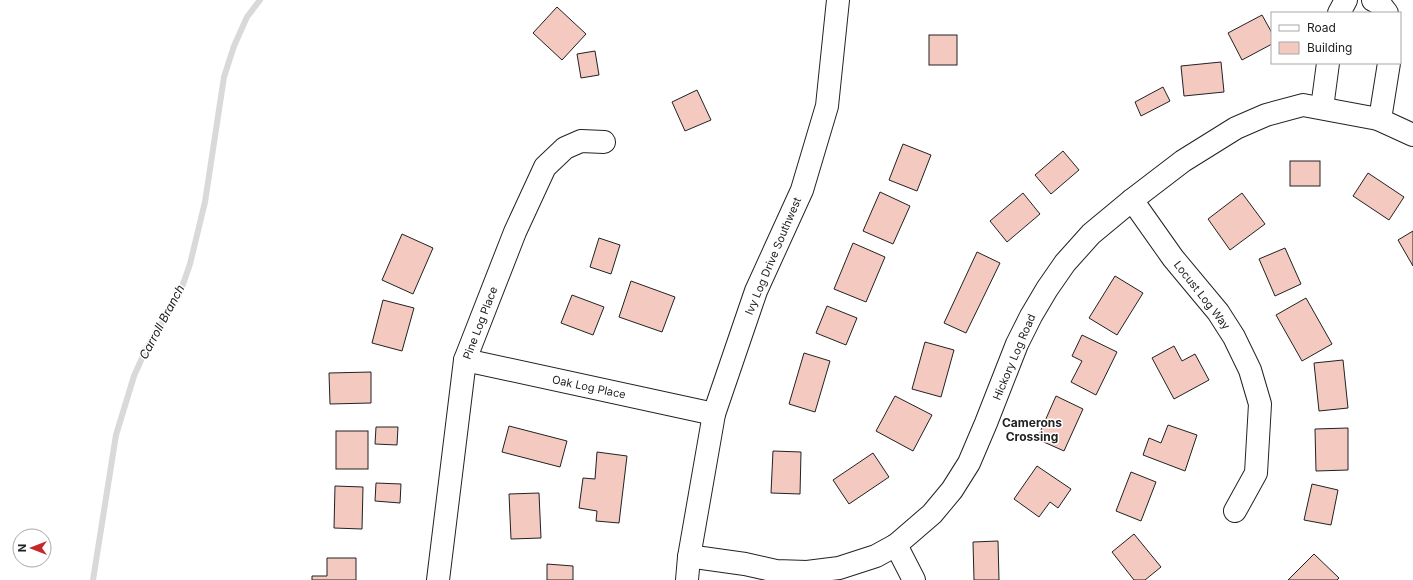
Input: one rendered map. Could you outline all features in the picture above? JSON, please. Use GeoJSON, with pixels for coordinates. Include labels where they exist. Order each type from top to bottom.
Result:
{"type":"FeatureCollection","features":[{"type":"Feature","properties":{"kind":"street","name":"Ivy Log Drive Southwest"},"geometry":{"type":"LineString","coordinates":[[687,580],[689,557],[714,414],[756,291],[802,190],[825,113],[828,98],[838,0]]}},
{"type":"Feature","properties":{"kind":"street"},"geometry":{"type":"LineString","coordinates":[[1340,12],[1346,0]]}},
{"type":"Feature","properties":{"kind":"street"},"geometry":{"type":"LineString","coordinates":[[1373,0],[1380,4],[1385,12]]}},
{"type":"Feature","properties":{"kind":"street"},"geometry":{"type":"LineString","coordinates":[[1322,108],[1328,64]]}},
{"type":"Feature","properties":{"kind":"street"},"geometry":{"type":"LineString","coordinates":[[1378,118],[1381,113],[1389,64]]}},
{"type":"Feature","properties":{"kind":"street","name":"Hickory Log Road"},"geometry":{"type":"LineString","coordinates":[[689,557],[745,564],[776,571],[807,572],[839,568],[876,556],[896,545],[932,514],[952,490],[969,463],[1017,344],[1047,289],[1065,263],[1091,234],[1132,200],[1183,161],[1236,128],[1266,115],[1303,105],[1378,118],[1413,135]]}},
{"type":"Feature","properties":{"kind":"street","name":"Pine Log Place"},"geometry":{"type":"LineString","coordinates":[[438,580],[465,360],[515,232],[545,168],[565,148],[581,141],[604,142]]}},
{"type":"Feature","properties":{"kind":"street","name":"Locust Log Way"},"geometry":{"type":"LineString","coordinates":[[1132,200],[1173,258],[1218,312],[1234,337],[1250,370],[1260,404],[1256,473],[1235,511]]}},
{"type":"Feature","properties":{"kind":"street","name":"Oak Log Place"},"geometry":{"type":"LineString","coordinates":[[465,360],[714,414]]}},
{"type":"Feature","properties":{"kind":"street"},"geometry":{"type":"LineString","coordinates":[[896,545],[914,580]]}},
{"type":"Feature","properties":{"kind":"building"},"geometry":{"type":"Polygon","coordinates":[[[557,7],[586,34],[562,60],[533,33],[557,7]]]}},
{"type":"Feature","properties":{"kind":"building"},"geometry":{"type":"Polygon","coordinates":[[[1262,15],[1271,31],[1271,45],[1242,60],[1228,33],[1262,15]]]}},
{"type":"Feature","properties":{"kind":"building"},"geometry":{"type":"Polygon","coordinates":[[[929,35],[957,35],[957,65],[929,65],[929,35]]]}},
{"type":"Feature","properties":{"kind":"building"},"geometry":{"type":"Polygon","coordinates":[[[595,51],[599,75],[581,78],[577,54],[595,51]]]}},
{"type":"Feature","properties":{"kind":"building"},"geometry":{"type":"Polygon","coordinates":[[[1221,62],[1224,92],[1184,96],[1181,66],[1221,62]]]}},
{"type":"Feature","properties":{"kind":"building"},"geometry":{"type":"Polygon","coordinates":[[[1163,87],[1170,101],[1141,116],[1135,102],[1163,87]]]}},
{"type":"Feature","properties":{"kind":"building"},"geometry":{"type":"Polygon","coordinates":[[[697,90],[711,120],[685,131],[672,102],[697,90]]]}},
{"type":"Feature","properties":{"kind":"building"},"geometry":{"type":"Polygon","coordinates":[[[903,144],[931,155],[917,191],[889,180],[903,144]]]}},
{"type":"Feature","properties":{"kind":"building"},"geometry":{"type":"Polygon","coordinates":[[[1063,151],[1079,170],[1051,194],[1035,175],[1063,151]]]}},
{"type":"Feature","properties":{"kind":"building"},"geometry":{"type":"Polygon","coordinates":[[[1290,161],[1320,161],[1320,186],[1290,186],[1290,161]]]}},
{"type":"Feature","properties":{"kind":"building"},"geometry":{"type":"Polygon","coordinates":[[[1368,173],[1404,197],[1389,220],[1353,196],[1368,173]]]}},
{"type":"Feature","properties":{"kind":"building"},"geometry":{"type":"Polygon","coordinates":[[[880,192],[910,206],[893,244],[863,231],[880,192]]]}},
{"type":"Feature","properties":{"kind":"building"},"geometry":{"type":"Polygon","coordinates":[[[1023,193],[1040,214],[1007,242],[990,221],[1023,193]]]}},
{"type":"Feature","properties":{"kind":"building"},"geometry":{"type":"Polygon","coordinates":[[[1242,193],[1265,224],[1230,250],[1208,219],[1242,193]]]}},
{"type":"Feature","properties":{"kind":"building"},"geometry":{"type":"Polygon","coordinates":[[[1413,231],[1413,266],[1398,240],[1413,231]]]}},
{"type":"Feature","properties":{"kind":"building"},"geometry":{"type":"Polygon","coordinates":[[[402,234],[433,248],[413,294],[382,280],[402,234]]]}},
{"type":"Feature","properties":{"kind":"building"},"geometry":{"type":"Polygon","coordinates":[[[599,238],[620,245],[611,274],[590,267],[599,238]]]}},
{"type":"Feature","properties":{"kind":"building"},"geometry":{"type":"Polygon","coordinates":[[[853,243],[885,257],[866,302],[834,289],[853,243]]]}},
{"type":"Feature","properties":{"kind":"building"},"geometry":{"type":"Polygon","coordinates":[[[1285,248],[1301,284],[1275,296],[1259,259],[1285,248]]]}},
{"type":"Feature","properties":{"kind":"building"},"geometry":{"type":"Polygon","coordinates":[[[977,252],[1000,263],[966,333],[944,323],[977,252]]]}},
{"type":"Feature","properties":{"kind":"building"},"geometry":{"type":"Polygon","coordinates":[[[1115,276],[1143,293],[1117,335],[1089,318],[1115,276]]]}},
{"type":"Feature","properties":{"kind":"building"},"geometry":{"type":"Polygon","coordinates":[[[631,281],[675,297],[662,332],[619,317],[631,281]]]}},
{"type":"Feature","properties":{"kind":"building"},"geometry":{"type":"Polygon","coordinates":[[[572,295],[604,307],[593,335],[561,323],[572,295]]]}},
{"type":"Feature","properties":{"kind":"building"},"geometry":{"type":"Polygon","coordinates":[[[1306,298],[1332,344],[1302,361],[1276,315],[1306,298]]]}},
{"type":"Feature","properties":{"kind":"building"},"geometry":{"type":"Polygon","coordinates":[[[383,300],[414,308],[402,351],[372,343],[383,300]]]}},
{"type":"Feature","properties":{"kind":"building"},"geometry":{"type":"Polygon","coordinates":[[[827,306],[857,318],[846,345],[816,333],[827,306]]]}},
{"type":"Feature","properties":{"kind":"building"},"geometry":{"type":"Polygon","coordinates":[[[1082,335],[1117,352],[1096,395],[1071,382],[1082,361],[1072,356],[1082,335]]]}},
{"type":"Feature","properties":{"kind":"building"},"geometry":{"type":"Polygon","coordinates":[[[925,342],[954,350],[941,397],[912,389],[925,342]]]}},
{"type":"Feature","properties":{"kind":"building"},"geometry":{"type":"Polygon","coordinates":[[[1174,346],[1182,361],[1195,354],[1209,380],[1174,399],[1152,358],[1174,346]]]}},
{"type":"Feature","properties":{"kind":"building"},"geometry":{"type":"Polygon","coordinates":[[[804,353],[830,361],[815,412],[789,404],[804,353]]]}},
{"type":"Feature","properties":{"kind":"building"},"geometry":{"type":"Polygon","coordinates":[[[1343,360],[1348,408],[1319,411],[1314,363],[1343,360]]]}},
{"type":"Feature","properties":{"kind":"building"},"geometry":{"type":"Polygon","coordinates":[[[371,372],[371,403],[330,404],[329,373],[371,372]]]}},
{"type":"Feature","properties":{"kind":"building"},"geometry":{"type":"Polygon","coordinates":[[[895,396],[932,415],[913,451],[876,431],[895,396]]]}},
{"type":"Feature","properties":{"kind":"building"},"geometry":{"type":"Polygon","coordinates":[[[1056,396],[1083,409],[1064,451],[1037,439],[1056,396]]]}},
{"type":"Feature","properties":{"kind":"building"},"geometry":{"type":"Polygon","coordinates":[[[1168,425],[1197,435],[1185,471],[1143,455],[1149,438],[1161,443],[1168,425]]]}},
{"type":"Feature","properties":{"kind":"building"},"geometry":{"type":"Polygon","coordinates":[[[509,426],[567,441],[560,467],[502,452],[509,426]]]}},
{"type":"Feature","properties":{"kind":"building"},"geometry":{"type":"Polygon","coordinates":[[[376,427],[398,427],[397,445],[375,444],[376,427]]]}},
{"type":"Feature","properties":{"kind":"building"},"geometry":{"type":"Polygon","coordinates":[[[1348,428],[1348,470],[1316,471],[1315,429],[1348,428]]]}},
{"type":"Feature","properties":{"kind":"building"},"geometry":{"type":"Polygon","coordinates":[[[336,431],[368,431],[368,469],[336,469],[336,431]]]}},
{"type":"Feature","properties":{"kind":"building"},"geometry":{"type":"Polygon","coordinates":[[[773,451],[801,452],[800,494],[771,493],[773,451]]]}},
{"type":"Feature","properties":{"kind":"building"},"geometry":{"type":"Polygon","coordinates":[[[597,452],[627,456],[619,523],[596,521],[597,511],[579,508],[583,478],[595,479],[597,452]]]}},
{"type":"Feature","properties":{"kind":"building"},"geometry":{"type":"Polygon","coordinates":[[[873,453],[889,477],[849,504],[833,480],[873,453]]]}},
{"type":"Feature","properties":{"kind":"building"},"geometry":{"type":"Polygon","coordinates":[[[1037,466],[1071,489],[1058,508],[1050,502],[1039,517],[1014,499],[1037,466]]]}},
{"type":"Feature","properties":{"kind":"building"},"geometry":{"type":"Polygon","coordinates":[[[1131,472],[1156,482],[1141,521],[1116,511],[1131,472]]]}},
{"type":"Feature","properties":{"kind":"building"},"geometry":{"type":"Polygon","coordinates":[[[376,483],[401,484],[400,503],[375,501],[376,483]]]}},
{"type":"Feature","properties":{"kind":"building"},"geometry":{"type":"Polygon","coordinates":[[[1312,484],[1338,490],[1331,525],[1304,520],[1312,484]]]}},
{"type":"Feature","properties":{"kind":"building"},"geometry":{"type":"Polygon","coordinates":[[[335,486],[363,487],[362,529],[334,528],[335,486]]]}},
{"type":"Feature","properties":{"kind":"building"},"geometry":{"type":"Polygon","coordinates":[[[539,493],[541,538],[511,539],[509,494],[539,493]]]}},
{"type":"Feature","properties":{"kind":"building"},"geometry":{"type":"Polygon","coordinates":[[[1134,534],[1161,567],[1145,580],[1134,580],[1112,552],[1134,534]]]}},
{"type":"Feature","properties":{"kind":"building"},"geometry":{"type":"Polygon","coordinates":[[[998,541],[999,580],[974,580],[973,542],[998,541]]]}},
{"type":"Feature","properties":{"kind":"building"},"geometry":{"type":"Polygon","coordinates":[[[1314,554],[1339,578],[1337,580],[1288,580],[1314,554]]]}},
{"type":"Feature","properties":{"kind":"building"},"geometry":{"type":"Polygon","coordinates":[[[327,558],[356,558],[356,580],[312,580],[312,576],[327,576],[327,558]]]}},
{"type":"Feature","properties":{"kind":"building"},"geometry":{"type":"Polygon","coordinates":[[[547,564],[573,566],[573,580],[547,580],[547,564]]]}},
{"type":"Feature","properties":{"kind":"waterway","name":"Carroll Branch"},"geometry":{"type":"LineString","coordinates":[[93,580],[116,435],[134,376],[147,347],[180,293],[190,264],[205,202],[224,77],[234,46],[247,17],[260,0]]}},
{"type":"Feature","properties":{"kind":"district","name":"Camerons Crossing"},"geometry":{"type":"Point","coordinates":[1032,430]}}]}
